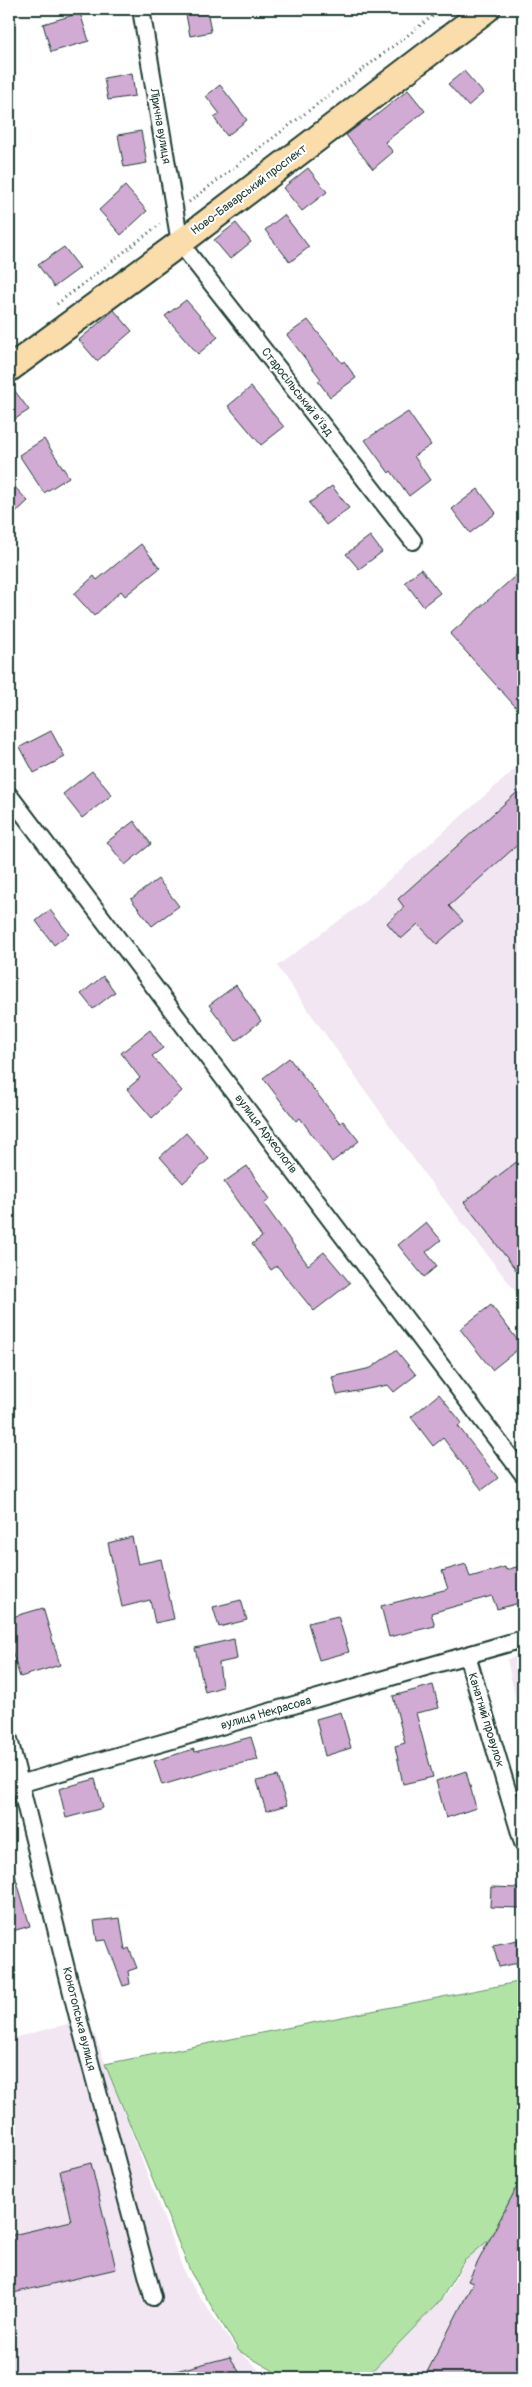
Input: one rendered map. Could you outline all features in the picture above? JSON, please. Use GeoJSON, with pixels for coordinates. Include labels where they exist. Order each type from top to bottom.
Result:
{"type":"FeatureCollection","features":[{"type":"Feature","properties":{"kind":"main road","name":"Ново-Баварський проспект"},"geometry":{"type":"LineString","coordinates":[[9,369],[180,243],[487,9]]}},
{"type":"Feature","properties":{"kind":"street","name":"Лірична вулиця"},"geometry":{"type":"LineString","coordinates":[[141,9],[180,243]]}},
{"type":"Feature","properties":{"kind":"street","name":"Старосільський в'їзд"},"geometry":{"type":"LineString","coordinates":[[180,243],[413,541]]}},
{"type":"Feature","properties":{"kind":"street","name":"вулиця Археологів"},"geometry":{"type":"LineString","coordinates":[[9,795],[523,1474]]}},
{"type":"Feature","properties":{"kind":"street","name":"вулиця Некрасова"},"geometry":{"type":"LineString","coordinates":[[15,1786],[523,1639]]}},
{"type":"Feature","properties":{"kind":"street","name":"Канатний провулок"},"geometry":{"type":"LineString","coordinates":[[467,1655],[523,1843]]}},
{"type":"Feature","properties":{"kind":"street","name":"Конотопська вулиця"},"geometry":{"type":"LineString","coordinates":[[9,1739],[15,1786],[153,2297]]}},
{"type":"Feature","properties":{"kind":"path"},"geometry":{"type":"LineString","coordinates":[[54,306],[442,9]]}},
{"type":"Feature","properties":{"kind":"shaded area"},"geometry":{"type":"Polygon","coordinates":[[[523,762],[523,1301],[425,1175],[277,966],[359,906],[523,762]]]}},
{"type":"Feature","properties":{"kind":"shaded area"},"geometry":{"type":"Polygon","coordinates":[[[523,1655],[523,1735],[507,1659],[523,1655]]]}},
{"type":"Feature","properties":{"kind":"shaded area"},"geometry":{"type":"Polygon","coordinates":[[[79,2021],[90,2023],[186,2277],[233,2345],[267,2378],[9,2378],[9,2039],[79,2021]]]}},
{"type":"Feature","properties":{"kind":"shaded area"},"geometry":{"type":"Polygon","coordinates":[[[523,2159],[523,2378],[363,2378],[446,2295],[523,2159]]]}},
{"type":"Feature","properties":{"kind":"green space"},"geometry":{"type":"Polygon","coordinates":[[[523,1981],[523,2211],[464,2261],[440,2301],[365,2378],[277,2378],[272,2370],[239,2351],[191,2273],[105,2064],[523,1981]]]}},
{"type":"Feature","properties":{"kind":"building"},"geometry":{"type":"Polygon","coordinates":[[[185,9],[207,9],[211,32],[190,36],[185,9]]]}},
{"type":"Feature","properties":{"kind":"building"},"geometry":{"type":"Polygon","coordinates":[[[80,13],[89,41],[51,52],[43,24],[80,13]]]}},
{"type":"Feature","properties":{"kind":"building"},"geometry":{"type":"Polygon","coordinates":[[[464,71],[483,93],[468,106],[448,84],[464,71]]]}},
{"type":"Feature","properties":{"kind":"building"},"geometry":{"type":"Polygon","coordinates":[[[132,73],[135,96],[108,100],[104,78],[132,73]]]}},
{"type":"Feature","properties":{"kind":"building"},"geometry":{"type":"Polygon","coordinates":[[[220,85],[247,120],[227,136],[214,118],[220,114],[206,96],[220,85]]]}},
{"type":"Feature","properties":{"kind":"building"},"geometry":{"type":"Polygon","coordinates":[[[408,90],[425,111],[385,142],[393,152],[373,169],[346,135],[367,119],[369,121],[408,90]]]}},
{"type":"Feature","properties":{"kind":"building"},"geometry":{"type":"Polygon","coordinates":[[[141,131],[147,163],[124,167],[118,135],[141,131]]]}},
{"type":"Feature","properties":{"kind":"building"},"geometry":{"type":"Polygon","coordinates":[[[308,168],[327,192],[302,211],[283,188],[308,168]]]}},
{"type":"Feature","properties":{"kind":"building"},"geometry":{"type":"Polygon","coordinates":[[[125,186],[147,211],[121,235],[99,210],[125,186]]]}},
{"type":"Feature","properties":{"kind":"building"},"geometry":{"type":"Polygon","coordinates":[[[284,215],[309,247],[290,262],[265,230],[284,215]]]}},
{"type":"Feature","properties":{"kind":"building"},"geometry":{"type":"Polygon","coordinates":[[[236,223],[251,242],[230,259],[214,240],[236,223]]]}},
{"type":"Feature","properties":{"kind":"building"},"geometry":{"type":"Polygon","coordinates":[[[64,247],[80,268],[54,287],[38,265],[64,247]]]}},
{"type":"Feature","properties":{"kind":"building"},"geometry":{"type":"Polygon","coordinates":[[[186,300],[218,337],[198,354],[165,316],[186,300]]]}},
{"type":"Feature","properties":{"kind":"building"},"geometry":{"type":"Polygon","coordinates":[[[114,310],[132,331],[97,361],[79,340],[114,310]]]}},
{"type":"Feature","properties":{"kind":"building"},"geometry":{"type":"Polygon","coordinates":[[[308,320],[342,363],[344,361],[356,378],[330,397],[318,381],[321,379],[287,335],[308,320]]]}},
{"type":"Feature","properties":{"kind":"building"},"geometry":{"type":"Polygon","coordinates":[[[9,383],[29,410],[9,423],[9,383]]]}},
{"type":"Feature","properties":{"kind":"building"},"geometry":{"type":"Polygon","coordinates":[[[251,387],[284,427],[261,445],[228,406],[251,387]]]}},
{"type":"Feature","properties":{"kind":"building"},"geometry":{"type":"Polygon","coordinates":[[[408,412],[431,445],[414,456],[430,480],[409,496],[391,471],[389,473],[365,440],[408,412]]]}},
{"type":"Feature","properties":{"kind":"building"},"geometry":{"type":"Polygon","coordinates":[[[44,439],[69,477],[44,493],[19,455],[44,439]]]}},
{"type":"Feature","properties":{"kind":"building"},"geometry":{"type":"Polygon","coordinates":[[[9,481],[28,501],[9,519],[9,481]]]}},
{"type":"Feature","properties":{"kind":"building"},"geometry":{"type":"Polygon","coordinates":[[[332,486],[349,508],[326,525],[309,503],[332,486]]]}},
{"type":"Feature","properties":{"kind":"building"},"geometry":{"type":"Polygon","coordinates":[[[478,489],[496,513],[470,533],[452,509],[478,489]]]}},
{"type":"Feature","properties":{"kind":"building"},"geometry":{"type":"Polygon","coordinates":[[[370,536],[382,552],[359,569],[346,554],[370,536]]]}},
{"type":"Feature","properties":{"kind":"building"},"geometry":{"type":"Polygon","coordinates":[[[141,544],[160,568],[125,596],[121,591],[94,616],[74,594],[94,576],[97,580],[141,544]]]}},
{"type":"Feature","properties":{"kind":"building"},"geometry":{"type":"Polygon","coordinates":[[[421,569],[440,593],[423,606],[405,582],[421,569]]]}},
{"type":"Feature","properties":{"kind":"building"},"geometry":{"type":"Polygon","coordinates":[[[523,569],[523,715],[450,634],[523,569]]]}},
{"type":"Feature","properties":{"kind":"building"},"geometry":{"type":"Polygon","coordinates":[[[51,731],[65,757],[34,773],[20,747],[51,731]]]}},
{"type":"Feature","properties":{"kind":"building"},"geometry":{"type":"Polygon","coordinates":[[[92,771],[112,795],[82,818],[63,794],[92,771]]]}},
{"type":"Feature","properties":{"kind":"building"},"geometry":{"type":"Polygon","coordinates":[[[523,787],[523,840],[449,906],[463,921],[437,944],[418,924],[401,939],[387,923],[404,907],[398,899],[523,787]]]}},
{"type":"Feature","properties":{"kind":"building"},"geometry":{"type":"Polygon","coordinates":[[[134,821],[151,844],[125,865],[107,842],[134,821]]]}},
{"type":"Feature","properties":{"kind":"building"},"geometry":{"type":"Polygon","coordinates":[[[158,879],[179,906],[152,926],[131,899],[158,879]]]}},
{"type":"Feature","properties":{"kind":"building"},"geometry":{"type":"Polygon","coordinates":[[[50,910],[69,934],[54,945],[36,921],[50,910]]]}},
{"type":"Feature","properties":{"kind":"building"},"geometry":{"type":"Polygon","coordinates":[[[103,976],[115,992],[93,1009],[81,994],[103,976]]]}},
{"type":"Feature","properties":{"kind":"building"},"geometry":{"type":"Polygon","coordinates":[[[236,985],[261,1021],[236,1041],[209,1005],[236,985]]]}},
{"type":"Feature","properties":{"kind":"building"},"geometry":{"type":"Polygon","coordinates":[[[150,1030],[163,1048],[152,1056],[182,1091],[152,1118],[127,1089],[140,1078],[121,1053],[150,1030]]]}},
{"type":"Feature","properties":{"kind":"building"},"geometry":{"type":"Polygon","coordinates":[[[289,1058],[340,1123],[343,1121],[359,1141],[332,1162],[300,1118],[296,1121],[263,1078],[289,1058]]]}},
{"type":"Feature","properties":{"kind":"building"},"geometry":{"type":"Polygon","coordinates":[[[186,1133],[209,1159],[183,1183],[160,1157],[186,1133]]]}},
{"type":"Feature","properties":{"kind":"building"},"geometry":{"type":"Polygon","coordinates":[[[523,1157],[523,1279],[464,1202],[523,1157]]]}},
{"type":"Feature","properties":{"kind":"building"},"geometry":{"type":"Polygon","coordinates":[[[247,1166],[270,1199],[264,1204],[308,1265],[324,1252],[350,1283],[314,1311],[277,1266],[271,1270],[252,1244],[262,1237],[224,1182],[247,1166]]]}},
{"type":"Feature","properties":{"kind":"building"},"geometry":{"type":"Polygon","coordinates":[[[426,1222],[441,1240],[426,1252],[437,1266],[424,1277],[398,1245],[426,1222]]]}},
{"type":"Feature","properties":{"kind":"building"},"geometry":{"type":"Polygon","coordinates":[[[491,1305],[522,1346],[492,1370],[460,1329],[491,1305]]]}},
{"type":"Feature","properties":{"kind":"building"},"geometry":{"type":"Polygon","coordinates":[[[396,1350],[416,1375],[394,1392],[388,1385],[337,1395],[332,1377],[371,1368],[396,1350]]]}},
{"type":"Feature","properties":{"kind":"building"},"geometry":{"type":"Polygon","coordinates":[[[439,1394],[462,1423],[458,1426],[498,1478],[482,1490],[443,1438],[433,1446],[411,1417],[439,1394]]]}},
{"type":"Feature","properties":{"kind":"building"},"geometry":{"type":"Polygon","coordinates":[[[132,1537],[138,1564],[161,1559],[174,1619],[155,1623],[150,1600],[122,1607],[108,1543],[132,1537]]]}},
{"type":"Feature","properties":{"kind":"building"},"geometry":{"type":"Polygon","coordinates":[[[466,1564],[470,1577],[505,1567],[506,1570],[523,1565],[523,1602],[497,1609],[492,1596],[431,1613],[435,1626],[389,1637],[381,1606],[448,1589],[442,1571],[466,1564]]]}},
{"type":"Feature","properties":{"kind":"building"},"geometry":{"type":"Polygon","coordinates":[[[241,1600],[247,1620],[219,1627],[213,1607],[241,1600]]]}},
{"type":"Feature","properties":{"kind":"building"},"geometry":{"type":"Polygon","coordinates":[[[43,1608],[60,1665],[20,1677],[9,1642],[9,1618],[43,1608]]]}},
{"type":"Feature","properties":{"kind":"building"},"geometry":{"type":"Polygon","coordinates":[[[338,1616],[349,1652],[319,1660],[308,1623],[338,1616]]]}},
{"type":"Feature","properties":{"kind":"building"},"geometry":{"type":"Polygon","coordinates":[[[234,1639],[237,1659],[219,1663],[222,1687],[205,1692],[195,1648],[234,1639]]]}},
{"type":"Feature","properties":{"kind":"building"},"geometry":{"type":"Polygon","coordinates":[[[433,1685],[439,1708],[416,1713],[433,1777],[403,1784],[395,1746],[405,1743],[393,1696],[433,1685]]]}},
{"type":"Feature","properties":{"kind":"building"},"geometry":{"type":"Polygon","coordinates":[[[341,1712],[351,1748],[325,1756],[316,1719],[341,1712]]]}},
{"type":"Feature","properties":{"kind":"building"},"geometry":{"type":"Polygon","coordinates":[[[251,1737],[258,1760],[227,1766],[162,1785],[154,1761],[194,1749],[195,1752],[251,1737]]]}},
{"type":"Feature","properties":{"kind":"building"},"geometry":{"type":"Polygon","coordinates":[[[466,1771],[476,1808],[446,1818],[436,1781],[466,1771]]]}},
{"type":"Feature","properties":{"kind":"building"},"geometry":{"type":"Polygon","coordinates":[[[277,1776],[287,1805],[266,1811],[257,1781],[277,1776]]]}},
{"type":"Feature","properties":{"kind":"building"},"geometry":{"type":"Polygon","coordinates":[[[95,1779],[103,1808],[66,1818],[59,1789],[95,1779]]]}},
{"type":"Feature","properties":{"kind":"building"},"geometry":{"type":"Polygon","coordinates":[[[13,1868],[30,1926],[9,1932],[9,1869],[13,1868]]]}},
{"type":"Feature","properties":{"kind":"building"},"geometry":{"type":"Polygon","coordinates":[[[491,1887],[520,1888],[520,1908],[490,1907],[491,1887]]]}},
{"type":"Feature","properties":{"kind":"building"},"geometry":{"type":"Polygon","coordinates":[[[120,1918],[125,1950],[129,1948],[137,1968],[128,1971],[130,1984],[123,1986],[106,1940],[97,1941],[94,1921],[120,1918]]]}},
{"type":"Feature","properties":{"kind":"building"},"geometry":{"type":"Polygon","coordinates":[[[523,1939],[523,1962],[499,1967],[493,1945],[523,1939]]]}},
{"type":"Feature","properties":{"kind":"building"},"geometry":{"type":"Polygon","coordinates":[[[91,2163],[116,2269],[9,2294],[9,2236],[71,2221],[60,2171],[91,2163]]]}},
{"type":"Feature","properties":{"kind":"building"},"geometry":{"type":"Polygon","coordinates":[[[523,2175],[523,2378],[424,2378],[473,2283],[468,2281],[523,2175]]]}},
{"type":"Feature","properties":{"kind":"building"},"geometry":{"type":"Polygon","coordinates":[[[230,2357],[243,2378],[169,2378],[168,2373],[230,2357]]]}}]}
